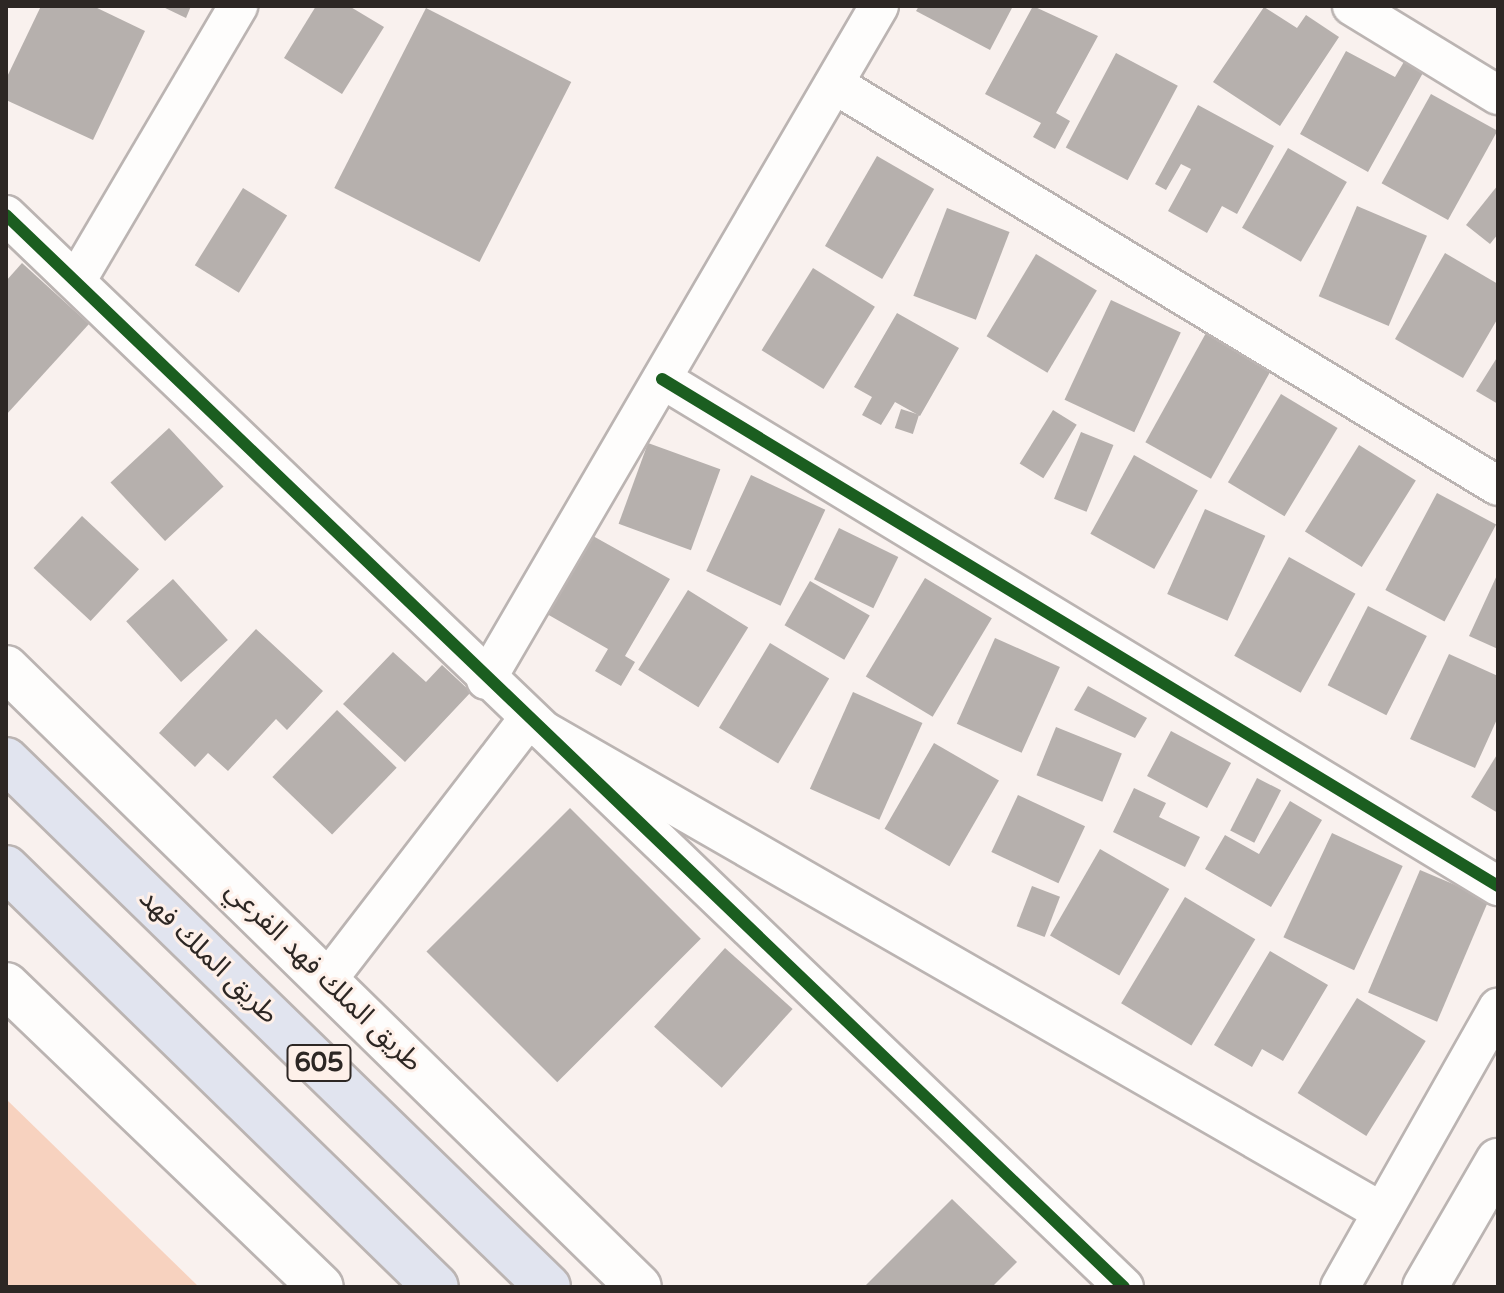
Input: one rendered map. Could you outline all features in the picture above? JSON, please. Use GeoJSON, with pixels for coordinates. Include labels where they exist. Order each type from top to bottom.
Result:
{"type":"FeatureCollection","features":[{"type":"Feature","properties":{"kind":"highway","name":"طريق الملك فهد"},"geometry":{"type":"LineString","coordinates":[[6,760],[548,1287]]}},
{"type":"Feature","properties":{"kind":"highway","name":"605"},"geometry":{"type":"LineString","coordinates":[[6,868],[436,1287]]}},
{"type":"Feature","properties":{"kind":"main road","name":"طريق الملك فهد الفرعي"},"geometry":{"type":"LineString","coordinates":[[6,668],[328,979],[639,1287]]}},
{"type":"Feature","properties":{"kind":"main road"},"geometry":{"type":"LineString","coordinates":[[6,985],[321,1287]]}},
{"type":"Feature","properties":{"kind":"main road"},"geometry":{"type":"LineString","coordinates":[[1425,1287],[1498,1161]]}},
{"type":"Feature","properties":{"kind":"street"},"geometry":{"type":"LineString","coordinates":[[78,278],[238,6]]}},
{"type":"Feature","properties":{"kind":"street"},"geometry":{"type":"LineString","coordinates":[[486,680],[879,6]]}},
{"type":"Feature","properties":{"kind":"street"},"geometry":{"type":"LineString","coordinates":[[1352,6],[1498,95]]}},
{"type":"Feature","properties":{"kind":"street"},"geometry":{"type":"LineString","coordinates":[[834,84],[1498,486]]}},
{"type":"Feature","properties":{"kind":"street"},"geometry":{"type":"LineString","coordinates":[[6,215],[78,278],[527,721],[1124,1287]]}},
{"type":"Feature","properties":{"kind":"street"},"geometry":{"type":"LineString","coordinates":[[662,379],[1498,886]]}},
{"type":"Feature","properties":{"kind":"street"},"geometry":{"type":"LineString","coordinates":[[328,979],[527,721]]}},
{"type":"Feature","properties":{"kind":"street"},"geometry":{"type":"LineString","coordinates":[[527,721],[1382,1212]]}},
{"type":"Feature","properties":{"kind":"street"},"geometry":{"type":"LineString","coordinates":[[1340,1287],[1498,1008]]}},
{"type":"Feature","properties":{"kind":"shaded area"},"geometry":{"type":"Polygon","coordinates":[[[6,1099],[199,1287],[6,1287],[6,1099]]]}},
{"type":"Feature","properties":{"kind":"building"},"geometry":{"type":"Polygon","coordinates":[[[41,6],[93,6],[145,31],[93,140],[6,100],[6,79],[41,6]]]}},
{"type":"Feature","properties":{"kind":"building"},"geometry":{"type":"Polygon","coordinates":[[[161,6],[191,6],[186,18],[161,6]]]}},
{"type":"Feature","properties":{"kind":"building"},"geometry":{"type":"Polygon","coordinates":[[[316,6],[349,6],[384,27],[342,94],[284,58],[316,6]]]}},
{"type":"Feature","properties":{"kind":"building"},"geometry":{"type":"Polygon","coordinates":[[[919,6],[1013,6],[990,50],[916,11],[919,6]]]}},
{"type":"Feature","properties":{"kind":"building"},"geometry":{"type":"Polygon","coordinates":[[[1033,6],[1098,36],[1056,113],[1070,121],[1055,149],[1033,137],[1041,123],[985,94],[1033,6]]]}},
{"type":"Feature","properties":{"kind":"building"},"geometry":{"type":"Polygon","coordinates":[[[1264,7],[1297,28],[1306,15],[1339,37],[1280,126],[1213,82],[1264,7]]]}},
{"type":"Feature","properties":{"kind":"building"},"geometry":{"type":"Polygon","coordinates":[[[426,8],[571,82],[480,262],[334,188],[426,8]]]}},
{"type":"Feature","properties":{"kind":"building"},"geometry":{"type":"Polygon","coordinates":[[[1346,51],[1395,77],[1405,60],[1424,71],[1368,172],[1300,134],[1346,51]]]}},
{"type":"Feature","properties":{"kind":"building"},"geometry":{"type":"Polygon","coordinates":[[[1116,53],[1178,86],[1128,180],[1066,147],[1116,53]]]}},
{"type":"Feature","properties":{"kind":"building"},"geometry":{"type":"Polygon","coordinates":[[[1431,94],[1497,131],[1448,220],[1382,183],[1431,94]]]}},
{"type":"Feature","properties":{"kind":"building"},"geometry":{"type":"Polygon","coordinates":[[[1198,105],[1274,146],[1237,214],[1222,206],[1207,233],[1168,211],[1191,169],[1181,164],[1166,190],[1155,184],[1198,105]]]}},
{"type":"Feature","properties":{"kind":"building"},"geometry":{"type":"Polygon","coordinates":[[[1288,148],[1347,182],[1301,262],[1242,228],[1288,148]]]}},
{"type":"Feature","properties":{"kind":"building"},"geometry":{"type":"Polygon","coordinates":[[[877,156],[934,189],[882,279],[825,246],[877,156]]]}},
{"type":"Feature","properties":{"kind":"building"},"geometry":{"type":"Polygon","coordinates":[[[1498,185],[1498,234],[1490,244],[1466,225],[1498,185]]]}},
{"type":"Feature","properties":{"kind":"building"},"geometry":{"type":"Polygon","coordinates":[[[243,188],[287,216],[239,293],[195,265],[243,188]]]}},
{"type":"Feature","properties":{"kind":"building"},"geometry":{"type":"Polygon","coordinates":[[[1357,206],[1427,236],[1389,326],[1319,296],[1357,206]]]}},
{"type":"Feature","properties":{"kind":"building"},"geometry":{"type":"Polygon","coordinates":[[[947,208],[1010,232],[976,320],[913,296],[947,208]]]}},
{"type":"Feature","properties":{"kind":"building"},"geometry":{"type":"Polygon","coordinates":[[[1445,253],[1498,284],[1498,318],[1463,378],[1395,339],[1445,253]]]}},
{"type":"Feature","properties":{"kind":"building"},"geometry":{"type":"Polygon","coordinates":[[[1036,254],[1097,291],[1047,373],[987,336],[1036,254]]]}},
{"type":"Feature","properties":{"kind":"building"},"geometry":{"type":"Polygon","coordinates":[[[22,263],[89,324],[6,415],[6,281],[22,263]]]}},
{"type":"Feature","properties":{"kind":"building"},"geometry":{"type":"Polygon","coordinates":[[[813,268],[875,307],[824,389],[762,350],[813,268]]]}},
{"type":"Feature","properties":{"kind":"building"},"geometry":{"type":"Polygon","coordinates":[[[1111,300],[1181,333],[1134,432],[1065,400],[1111,300]]]}},
{"type":"Feature","properties":{"kind":"building"},"geometry":{"type":"Polygon","coordinates":[[[897,313],[959,348],[920,416],[895,402],[881,425],[862,415],[872,397],[854,387],[897,313]]]}},
{"type":"Feature","properties":{"kind":"building"},"geometry":{"type":"Polygon","coordinates":[[[1206,333],[1272,369],[1211,479],[1145,442],[1206,333]]]}},
{"type":"Feature","properties":{"kind":"building"},"geometry":{"type":"Polygon","coordinates":[[[1498,356],[1498,404],[1476,391],[1498,356]]]}},
{"type":"Feature","properties":{"kind":"building"},"geometry":{"type":"Polygon","coordinates":[[[1281,394],[1338,428],[1285,516],[1228,482],[1281,394]]]}},
{"type":"Feature","properties":{"kind":"building"},"geometry":{"type":"Polygon","coordinates":[[[901,409],[919,415],[913,434],[895,428],[901,409]]]}},
{"type":"Feature","properties":{"kind":"building"},"geometry":{"type":"Polygon","coordinates":[[[1053,410],[1077,425],[1043,478],[1020,463],[1053,410]]]}},
{"type":"Feature","properties":{"kind":"building"},"geometry":{"type":"Polygon","coordinates":[[[169,428],[224,487],[165,541],[110,483],[169,428]]]}},
{"type":"Feature","properties":{"kind":"building"},"geometry":{"type":"Polygon","coordinates":[[[1081,432],[1113,445],[1086,512],[1054,499],[1081,432]]]}},
{"type":"Feature","properties":{"kind":"building"},"geometry":{"type":"Polygon","coordinates":[[[648,443],[720,469],[691,550],[619,524],[648,443]]]}},
{"type":"Feature","properties":{"kind":"building"},"geometry":{"type":"Polygon","coordinates":[[[1359,445],[1416,481],[1362,567],[1305,532],[1359,445]]]}},
{"type":"Feature","properties":{"kind":"building"},"geometry":{"type":"Polygon","coordinates":[[[1134,455],[1198,490],[1154,569],[1090,534],[1134,455]]]}},
{"type":"Feature","properties":{"kind":"building"},"geometry":{"type":"Polygon","coordinates":[[[751,475],[825,510],[781,606],[706,571],[751,475]]]}},
{"type":"Feature","properties":{"kind":"building"},"geometry":{"type":"Polygon","coordinates":[[[1437,493],[1496,524],[1445,622],[1385,590],[1437,493]]]}},
{"type":"Feature","properties":{"kind":"building"},"geometry":{"type":"Polygon","coordinates":[[[1205,509],[1265,536],[1227,621],[1167,594],[1205,509]]]}},
{"type":"Feature","properties":{"kind":"building"},"geometry":{"type":"Polygon","coordinates":[[[82,516],[139,569],[91,621],[34,568],[82,516]]]}},
{"type":"Feature","properties":{"kind":"building"},"geometry":{"type":"Polygon","coordinates":[[[839,528],[898,557],[873,608],[814,579],[839,528]]]}},
{"type":"Feature","properties":{"kind":"building"},"geometry":{"type":"Polygon","coordinates":[[[593,536],[670,579],[625,656],[635,662],[621,686],[595,671],[608,649],[547,614],[593,536]]]}},
{"type":"Feature","properties":{"kind":"building"},"geometry":{"type":"Polygon","coordinates":[[[1289,557],[1355,594],[1301,693],[1234,656],[1289,557]]]}},
{"type":"Feature","properties":{"kind":"building"},"geometry":{"type":"Polygon","coordinates":[[[1498,573],[1498,649],[1469,636],[1498,573]]]}},
{"type":"Feature","properties":{"kind":"building"},"geometry":{"type":"Polygon","coordinates":[[[925,578],[992,618],[933,717],[866,677],[925,578]]]}},
{"type":"Feature","properties":{"kind":"building"},"geometry":{"type":"Polygon","coordinates":[[[173,579],[228,640],[181,682],[126,621],[173,579]]]}},
{"type":"Feature","properties":{"kind":"building"},"geometry":{"type":"Polygon","coordinates":[[[810,581],[870,616],[844,660],[784,625],[810,581]]]}},
{"type":"Feature","properties":{"kind":"building"},"geometry":{"type":"Polygon","coordinates":[[[688,590],[748,628],[698,707],[638,670],[688,590]]]}},
{"type":"Feature","properties":{"kind":"building"},"geometry":{"type":"Polygon","coordinates":[[[1368,606],[1427,636],[1386,715],[1328,685],[1368,606]]]}},
{"type":"Feature","properties":{"kind":"building"},"geometry":{"type":"Polygon","coordinates":[[[256,629],[323,691],[287,730],[276,719],[228,771],[208,753],[195,767],[159,733],[256,629]]]}},
{"type":"Feature","properties":{"kind":"building"},"geometry":{"type":"Polygon","coordinates":[[[995,638],[1060,667],[1022,753],[957,724],[995,638]]]}},
{"type":"Feature","properties":{"kind":"building"},"geometry":{"type":"Polygon","coordinates":[[[770,643],[829,679],[778,763],[719,728],[770,643]]]}},
{"type":"Feature","properties":{"kind":"building"},"geometry":{"type":"Polygon","coordinates":[[[393,652],[426,682],[442,665],[471,692],[405,762],[343,704],[393,652]]]}},
{"type":"Feature","properties":{"kind":"building"},"geometry":{"type":"Polygon","coordinates":[[[1449,654],[1498,676],[1498,717],[1475,768],[1410,739],[1449,654]]]}},
{"type":"Feature","properties":{"kind":"building"},"geometry":{"type":"Polygon","coordinates":[[[1088,686],[1147,718],[1135,738],[1074,710],[1088,686]]]}},
{"type":"Feature","properties":{"kind":"building"},"geometry":{"type":"Polygon","coordinates":[[[853,692],[922,723],[879,820],[810,789],[853,692]]]}},
{"type":"Feature","properties":{"kind":"building"},"geometry":{"type":"Polygon","coordinates":[[[337,710],[397,768],[332,835],[272,777],[337,710]]]}},
{"type":"Feature","properties":{"kind":"building"},"geometry":{"type":"Polygon","coordinates":[[[1056,727],[1122,754],[1102,802],[1037,775],[1056,727]]]}},
{"type":"Feature","properties":{"kind":"building"},"geometry":{"type":"Polygon","coordinates":[[[1171,731],[1231,763],[1207,808],[1147,776],[1171,731]]]}},
{"type":"Feature","properties":{"kind":"building"},"geometry":{"type":"Polygon","coordinates":[[[934,743],[999,780],[949,866],[884,829],[934,743]]]}},
{"type":"Feature","properties":{"kind":"building"},"geometry":{"type":"Polygon","coordinates":[[[1498,753],[1498,813],[1471,797],[1498,753]]]}},
{"type":"Feature","properties":{"kind":"building"},"geometry":{"type":"Polygon","coordinates":[[[1257,778],[1281,790],[1254,843],[1230,831],[1257,778]]]}},
{"type":"Feature","properties":{"kind":"building"},"geometry":{"type":"Polygon","coordinates":[[[1134,788],[1166,803],[1159,817],[1200,837],[1185,867],[1113,832],[1134,788]]]}},
{"type":"Feature","properties":{"kind":"building"},"geometry":{"type":"Polygon","coordinates":[[[1018,795],[1085,826],[1058,883],[991,852],[1018,795]]]}},
{"type":"Feature","properties":{"kind":"building"},"geometry":{"type":"Polygon","coordinates":[[[1290,801],[1322,820],[1271,907],[1205,869],[1225,835],[1259,854],[1290,801]]]}},
{"type":"Feature","properties":{"kind":"building"},"geometry":{"type":"Polygon","coordinates":[[[570,808],[701,939],[557,1082],[426,952],[570,808]]]}},
{"type":"Feature","properties":{"kind":"building"},"geometry":{"type":"Polygon","coordinates":[[[1332,833],[1403,866],[1354,970],[1283,937],[1332,833]]]}},
{"type":"Feature","properties":{"kind":"building"},"geometry":{"type":"Polygon","coordinates":[[[1100,849],[1169,889],[1119,976],[1050,936],[1100,849]]]}},
{"type":"Feature","properties":{"kind":"building"},"geometry":{"type":"Polygon","coordinates":[[[1420,870],[1489,899],[1437,1022],[1368,992],[1420,870]]]}},
{"type":"Feature","properties":{"kind":"building"},"geometry":{"type":"Polygon","coordinates":[[[1032,886],[1060,897],[1045,937],[1017,926],[1032,886]]]}},
{"type":"Feature","properties":{"kind":"building"},"geometry":{"type":"Polygon","coordinates":[[[1185,897],[1255,939],[1191,1046],[1121,1003],[1185,897]]]}},
{"type":"Feature","properties":{"kind":"building"},"geometry":{"type":"Polygon","coordinates":[[[725,948],[793,1009],[722,1088],[654,1027],[725,948]]]}},
{"type":"Feature","properties":{"kind":"building"},"geometry":{"type":"Polygon","coordinates":[[[1270,951],[1328,985],[1283,1061],[1262,1049],[1252,1067],[1214,1045],[1270,951]]]}},
{"type":"Feature","properties":{"kind":"building"},"geometry":{"type":"Polygon","coordinates":[[[1357,998],[1426,1041],[1366,1136],[1298,1093],[1357,998]]]}},
{"type":"Feature","properties":{"kind":"building"},"geometry":{"type":"Polygon","coordinates":[[[952,1199],[1017,1262],[992,1287],[864,1287],[952,1199]]]}},
{"type":"Feature","properties":{"kind":"cycle path"},"geometry":{"type":"LineString","coordinates":[[6,215],[1124,1287]]}},
{"type":"Feature","properties":{"kind":"cycle path"},"geometry":{"type":"LineString","coordinates":[[662,379],[1498,886]]}}]}
